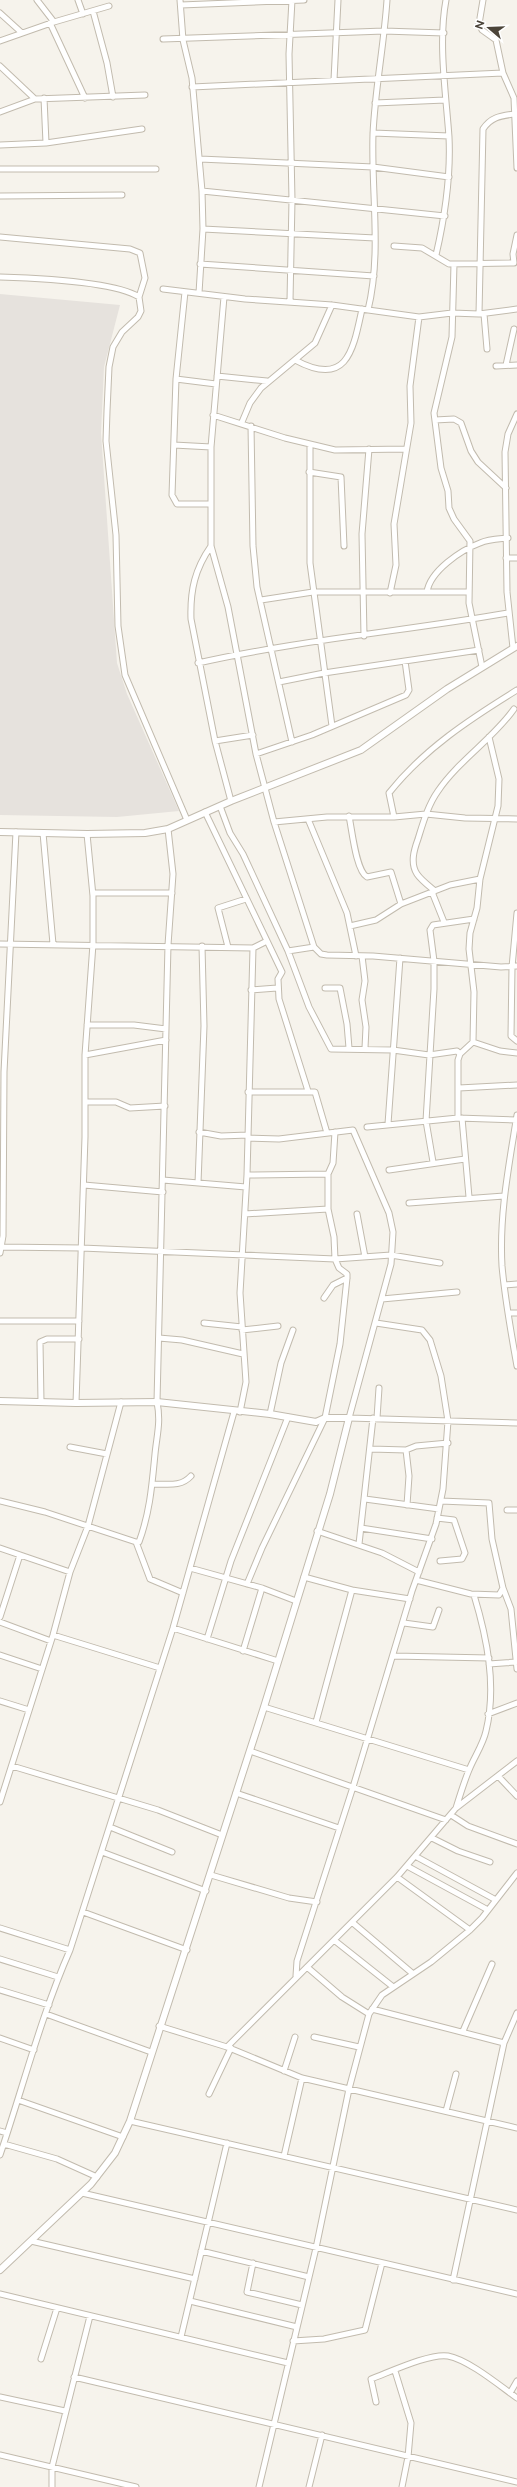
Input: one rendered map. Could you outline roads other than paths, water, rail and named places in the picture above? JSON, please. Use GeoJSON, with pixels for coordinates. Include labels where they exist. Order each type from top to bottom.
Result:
{"type":"FeatureCollection","features":[{"type":"Feature","properties":{"kind":"street"},"geometry":{"type":"LineString","coordinates":[[37,0],[52,22],[85,98]]}},
{"type":"Feature","properties":{"kind":"street"},"geometry":{"type":"LineString","coordinates":[[78,0],[83,14]]}},
{"type":"Feature","properties":{"kind":"street"},"geometry":{"type":"LineString","coordinates":[[290,301],[292,200],[289,82],[292,0]]}},
{"type":"Feature","properties":{"kind":"street"},"geometry":{"type":"LineString","coordinates":[[199,293],[203,229],[202,191],[189,60],[183,40],[181,2],[304,0]]}},
{"type":"Feature","properties":{"kind":"street"},"geometry":{"type":"LineString","coordinates":[[334,80],[338,34],[338,0]]}},
{"type":"Feature","properties":{"kind":"street"},"geometry":{"type":"LineString","coordinates":[[295,360],[317,370],[327,370],[338,366],[346,359],[353,346],[374,276],[373,133],[387,0]]}},
{"type":"Feature","properties":{"kind":"street"},"geometry":{"type":"LineString","coordinates":[[436,255],[445,216],[449,177],[449,136],[444,77],[446,0]]}},
{"type":"Feature","properties":{"kind":"street"},"geometry":{"type":"LineString","coordinates":[[482,0],[479,24],[482,30],[496,40],[503,73],[514,98],[517,168]]}},
{"type":"Feature","properties":{"kind":"street"},"geometry":{"type":"LineString","coordinates":[[0,41],[52,22],[109,6]]}},
{"type":"Feature","properties":{"kind":"street"},"geometry":{"type":"LineString","coordinates":[[93,10],[107,63],[113,97]]}},
{"type":"Feature","properties":{"kind":"street"},"geometry":{"type":"LineString","coordinates":[[0,13],[22,33]]}},
{"type":"Feature","properties":{"kind":"street"},"geometry":{"type":"LineString","coordinates":[[163,39],[183,40],[384,31],[444,33]]}},
{"type":"Feature","properties":{"kind":"street"},"geometry":{"type":"LineString","coordinates":[[0,66],[35,99]]}},
{"type":"Feature","properties":{"kind":"street"},"geometry":{"type":"LineString","coordinates":[[192,86],[444,77],[503,73]]}},
{"type":"Feature","properties":{"kind":"street"},"geometry":{"type":"LineString","coordinates":[[0,112],[35,99],[44,98],[145,96]]}},
{"type":"Feature","properties":{"kind":"street"},"geometry":{"type":"LineString","coordinates":[[44,98],[46,143]]}},
{"type":"Feature","properties":{"kind":"street"},"geometry":{"type":"LineString","coordinates":[[375,103],[445,100]]}},
{"type":"Feature","properties":{"kind":"street"},"geometry":{"type":"LineString","coordinates":[[487,349],[482,314],[481,264],[483,129],[489,121],[498,117],[514,114]]}},
{"type":"Feature","properties":{"kind":"street"},"geometry":{"type":"LineString","coordinates":[[0,146],[46,143],[142,129]]}},
{"type":"Feature","properties":{"kind":"street"},"geometry":{"type":"LineString","coordinates":[[373,133],[449,136]]}},
{"type":"Feature","properties":{"kind":"street"},"geometry":{"type":"LineString","coordinates":[[200,159],[373,167],[449,177]]}},
{"type":"Feature","properties":{"kind":"street"},"geometry":{"type":"LineString","coordinates":[[0,169],[156,169]]}},
{"type":"Feature","properties":{"kind":"street"},"geometry":{"type":"LineString","coordinates":[[202,191],[373,207],[445,216]]}},
{"type":"Feature","properties":{"kind":"street"},"geometry":{"type":"LineString","coordinates":[[0,196],[122,195]]}},
{"type":"Feature","properties":{"kind":"street"},"geometry":{"type":"LineString","coordinates":[[203,229],[291,235],[374,238]]}},
{"type":"Feature","properties":{"kind":"street"},"geometry":{"type":"LineString","coordinates":[[394,246],[418,247],[436,255],[444,262],[454,264],[481,264],[497,262],[516,263],[513,254],[517,235]]}},
{"type":"Feature","properties":{"kind":"street"},"geometry":{"type":"LineString","coordinates":[[0,237],[137,251],[141,256],[145,271],[144,286],[139,297],[141,311],[138,317],[122,332],[113,347],[108,382],[106,441],[116,535],[120,655],[125,675],[187,820]]}},
{"type":"Feature","properties":{"kind":"street"},"geometry":{"type":"LineString","coordinates":[[200,264],[374,276]]}},
{"type":"Feature","properties":{"kind":"street"},"geometry":{"type":"LineString","coordinates":[[454,264],[452,337],[437,396],[435,420],[449,508],[454,520],[468,536],[470,549],[469,592],[472,620],[482,667]]}},
{"type":"Feature","properties":{"kind":"street"},"geometry":{"type":"LineString","coordinates":[[0,277],[51,280],[112,288],[133,292],[139,297]]}},
{"type":"Feature","properties":{"kind":"street"},"geometry":{"type":"LineString","coordinates":[[163,289],[224,297],[332,305],[419,317],[452,313],[482,314],[517,310]]}},
{"type":"Feature","properties":{"kind":"street"},"geometry":{"type":"LineString","coordinates":[[185,292],[176,379],[174,501],[183,505],[210,504]]}},
{"type":"Feature","properties":{"kind":"street"},"geometry":{"type":"LineString","coordinates":[[224,297],[211,447],[211,546],[228,607],[256,754],[274,822],[314,948],[321,954],[327,955],[400,958],[515,967]]}},
{"type":"Feature","properties":{"kind":"street"},"geometry":{"type":"LineString","coordinates":[[242,422],[250,403],[267,381],[315,343],[332,305]]}},
{"type":"Feature","properties":{"kind":"street"},"geometry":{"type":"LineString","coordinates":[[390,593],[396,565],[394,524],[412,415],[410,386],[419,317]]}},
{"type":"Feature","properties":{"kind":"street"},"geometry":{"type":"LineString","coordinates":[[506,365],[514,328]]}},
{"type":"Feature","properties":{"kind":"street"},"geometry":{"type":"LineString","coordinates":[[496,366],[517,365]]}},
{"type":"Feature","properties":{"kind":"street"},"geometry":{"type":"LineString","coordinates":[[217,376],[267,381]]}},
{"type":"Feature","properties":{"kind":"street"},"geometry":{"type":"LineString","coordinates":[[176,379],[216,384]]}},
{"type":"Feature","properties":{"kind":"street"},"geometry":{"type":"LineString","coordinates":[[0,832],[87,834],[145,833],[168,829],[218,806],[266,789],[361,750],[482,667],[515,647],[508,613],[506,558],[508,538],[505,452],[508,434],[517,414]]}},
{"type":"Feature","properties":{"kind":"street"},"geometry":{"type":"LineString","coordinates":[[213,415],[242,422],[310,444],[335,450],[406,449]]}},
{"type":"Feature","properties":{"kind":"street"},"geometry":{"type":"LineString","coordinates":[[435,420],[454,419],[461,423],[471,451],[478,462],[506,488]]}},
{"type":"Feature","properties":{"kind":"street"},"geometry":{"type":"LineString","coordinates":[[251,426],[253,546],[258,587],[292,742]]}},
{"type":"Feature","properties":{"kind":"street"},"geometry":{"type":"LineString","coordinates":[[310,444],[310,563],[319,642],[332,726]]}},
{"type":"Feature","properties":{"kind":"street"},"geometry":{"type":"LineString","coordinates":[[174,445],[211,447]]}},
{"type":"Feature","properties":{"kind":"street"},"geometry":{"type":"LineString","coordinates":[[364,636],[362,534],[369,449]]}},
{"type":"Feature","properties":{"kind":"street"},"geometry":{"type":"LineString","coordinates":[[309,472],[341,477],[344,546]]}},
{"type":"Feature","properties":{"kind":"street"},"geometry":{"type":"LineString","coordinates":[[427,592],[432,579],[442,566],[487,540],[508,538]]}},
{"type":"Feature","properties":{"kind":"street"},"geometry":{"type":"LineString","coordinates":[[211,546],[195,573],[190,599],[190,619],[215,741],[231,801]]}},
{"type":"Feature","properties":{"kind":"street"},"geometry":{"type":"LineString","coordinates":[[506,558],[517,558]]}},
{"type":"Feature","properties":{"kind":"street"},"geometry":{"type":"LineString","coordinates":[[261,600],[313,592],[469,592]]}},
{"type":"Feature","properties":{"kind":"street"},"geometry":{"type":"LineString","coordinates":[[198,662],[271,648],[364,636],[472,620],[508,613]]}},
{"type":"Feature","properties":{"kind":"street"},"geometry":{"type":"LineString","coordinates":[[279,682],[324,673],[479,650]]}},
{"type":"Feature","properties":{"kind":"street"},"geometry":{"type":"LineString","coordinates":[[256,754],[332,726],[408,693],[405,661]]}},
{"type":"Feature","properties":{"kind":"street"},"geometry":{"type":"LineString","coordinates":[[394,817],[389,793],[422,757],[464,724],[517,690]]}},
{"type":"Feature","properties":{"kind":"street"},"geometry":{"type":"LineString","coordinates":[[444,922],[433,891],[419,876],[413,865],[413,854],[426,814],[438,791],[514,709]]}},
{"type":"Feature","properties":{"kind":"street"},"geometry":{"type":"LineString","coordinates":[[215,741],[252,735]]}},
{"type":"Feature","properties":{"kind":"street"},"geometry":{"type":"LineString","coordinates":[[469,1197],[460,1118],[458,1060],[460,1054],[473,1042],[474,992],[469,948],[480,878],[496,818],[499,779],[489,737]]}},
{"type":"Feature","properties":{"kind":"street"},"geometry":{"type":"LineString","coordinates":[[218,806],[230,833],[243,854],[288,951],[309,1007],[331,1048],[394,1050],[429,1055],[457,1051],[460,1054]]}},
{"type":"Feature","properties":{"kind":"street"},"geometry":{"type":"LineString","coordinates":[[207,811],[246,899],[282,972],[278,978],[279,999],[308,1091]]}},
{"type":"Feature","properties":{"kind":"street"},"geometry":{"type":"LineString","coordinates":[[274,822],[349,816],[394,817],[426,814],[465,818],[517,819]]}},
{"type":"Feature","properties":{"kind":"street"},"geometry":{"type":"LineString","coordinates":[[349,816],[358,860],[364,875],[367,877],[391,872],[401,904]]}},
{"type":"Feature","properties":{"kind":"street"},"geometry":{"type":"LineString","coordinates":[[308,819],[350,926],[356,956]]}},
{"type":"Feature","properties":{"kind":"street"},"geometry":{"type":"LineString","coordinates":[[136,1542],[139,1542],[146,1522],[154,1484],[160,1420],[156,1402],[163,1192],[168,946],[174,874],[168,829]]}},
{"type":"Feature","properties":{"kind":"street"},"geometry":{"type":"LineString","coordinates":[[0,1253],[4,1072],[16,832]]}},
{"type":"Feature","properties":{"kind":"street"},"geometry":{"type":"LineString","coordinates":[[43,833],[53,944]]}},
{"type":"Feature","properties":{"kind":"street"},"geometry":{"type":"LineString","coordinates":[[76,1403],[84,1185],[85,1055],[93,944],[93,893],[87,834]]}},
{"type":"Feature","properties":{"kind":"street"},"geometry":{"type":"LineString","coordinates":[[350,926],[376,920],[401,904],[433,891],[480,878]]}},
{"type":"Feature","properties":{"kind":"street"},"geometry":{"type":"LineString","coordinates":[[93,893],[172,892]]}},
{"type":"Feature","properties":{"kind":"street"},"geometry":{"type":"LineString","coordinates":[[228,947],[218,908],[246,899]]}},
{"type":"Feature","properties":{"kind":"street"},"geometry":{"type":"LineString","coordinates":[[517,914],[511,1036],[517,1041]]}},
{"type":"Feature","properties":{"kind":"street"},"geometry":{"type":"LineString","coordinates":[[433,1162],[426,1121],[434,961],[431,927],[444,922],[474,919]]}},
{"type":"Feature","properties":{"kind":"street"},"geometry":{"type":"LineString","coordinates":[[0,944],[93,944],[252,948],[267,941]]}},
{"type":"Feature","properties":{"kind":"street"},"geometry":{"type":"LineString","coordinates":[[198,1182],[204,1032],[202,946]]}},
{"type":"Feature","properties":{"kind":"street"},"geometry":{"type":"LineString","coordinates":[[0,2155],[58,1977],[70,1950],[83,1912],[173,1628],[246,1382],[240,1293],[247,1175],[252,948]]}},
{"type":"Feature","properties":{"kind":"street"},"geometry":{"type":"LineString","coordinates":[[288,951],[314,948]]}},
{"type":"Feature","properties":{"kind":"street"},"geometry":{"type":"LineString","coordinates":[[362,956],[365,982],[362,1000],[366,1027],[365,1048]]}},
{"type":"Feature","properties":{"kind":"street"},"geometry":{"type":"LineString","coordinates":[[388,1124],[400,958]]}},
{"type":"Feature","properties":{"kind":"street"},"geometry":{"type":"LineString","coordinates":[[251,990],[278,988]]}},
{"type":"Feature","properties":{"kind":"street"},"geometry":{"type":"LineString","coordinates":[[325,988],[340,988],[347,1024],[349,1048]]}},
{"type":"Feature","properties":{"kind":"street"},"geometry":{"type":"LineString","coordinates":[[87,1025],[134,1025],[166,1029]]}},
{"type":"Feature","properties":{"kind":"street"},"geometry":{"type":"LineString","coordinates":[[85,1055],[166,1040]]}},
{"type":"Feature","properties":{"kind":"street"},"geometry":{"type":"LineString","coordinates":[[473,1042],[500,1051],[517,1053]]}},
{"type":"Feature","properties":{"kind":"street"},"geometry":{"type":"LineString","coordinates":[[459,1088],[517,1085]]}},
{"type":"Feature","properties":{"kind":"street"},"geometry":{"type":"LineString","coordinates":[[248,1092],[315,1092],[327,1133]]}},
{"type":"Feature","properties":{"kind":"street"},"geometry":{"type":"LineString","coordinates":[[85,1102],[116,1102],[130,1108],[165,1106]]}},
{"type":"Feature","properties":{"kind":"street"},"geometry":{"type":"LineString","coordinates":[[367,1127],[460,1118],[517,1118],[504,1196],[502,1266],[517,1366]]}},
{"type":"Feature","properties":{"kind":"street"},"geometry":{"type":"LineString","coordinates":[[0,2270],[97,2177],[115,2153],[130,2121],[151,2052],[206,1891],[222,1835],[264,1707],[304,1577],[317,1530],[330,1494],[349,1418],[376,1323],[391,1255],[393,1232],[390,1213],[356,1133],[349,1129],[279,1139],[248,1136],[221,1136],[199,1132]]}},
{"type":"Feature","properties":{"kind":"street"},"geometry":{"type":"LineString","coordinates":[[247,1584],[262,1548],[325,1418],[341,1337],[348,1278],[347,1274],[339,1268],[335,1259],[334,1237],[328,1209],[328,1174],[333,1163],[335,1132]]}},
{"type":"Feature","properties":{"kind":"street"},"geometry":{"type":"LineString","coordinates":[[389,1170],[433,1162],[465,1159]]}},
{"type":"Feature","properties":{"kind":"street"},"geometry":{"type":"LineString","coordinates":[[247,1175],[328,1174]]}},
{"type":"Feature","properties":{"kind":"street"},"geometry":{"type":"LineString","coordinates":[[163,1180],[246,1187]]}},
{"type":"Feature","properties":{"kind":"street"},"geometry":{"type":"LineString","coordinates":[[84,1185],[163,1192]]}},
{"type":"Feature","properties":{"kind":"street"},"geometry":{"type":"LineString","coordinates":[[409,1203],[469,1197],[504,1196]]}},
{"type":"Feature","properties":{"kind":"street"},"geometry":{"type":"LineString","coordinates":[[245,1214],[328,1209]]}},
{"type":"Feature","properties":{"kind":"street"},"geometry":{"type":"LineString","coordinates":[[357,1214],[365,1257]]}},
{"type":"Feature","properties":{"kind":"street"},"geometry":{"type":"LineString","coordinates":[[1,1247],[82,1248],[335,1259],[391,1255],[440,1263]]}},
{"type":"Feature","properties":{"kind":"street"},"geometry":{"type":"LineString","coordinates":[[324,1298],[333,1285],[348,1278]]}},
{"type":"Feature","properties":{"kind":"street"},"geometry":{"type":"LineString","coordinates":[[505,1285],[517,1284]]}},
{"type":"Feature","properties":{"kind":"street"},"geometry":{"type":"LineString","coordinates":[[382,1299],[457,1292]]}},
{"type":"Feature","properties":{"kind":"street"},"geometry":{"type":"LineString","coordinates":[[509,1313],[517,1313]]}},
{"type":"Feature","properties":{"kind":"street"},"geometry":{"type":"LineString","coordinates":[[0,1321],[79,1321]]}},
{"type":"Feature","properties":{"kind":"street"},"geometry":{"type":"LineString","coordinates":[[204,1323],[242,1328],[278,1326]]}},
{"type":"Feature","properties":{"kind":"street"},"geometry":{"type":"LineString","coordinates":[[296,1976],[297,1961],[394,1656],[416,1580],[432,1539],[441,1501],[446,1470],[448,1420],[441,1376],[426,1333],[422,1330],[376,1323]]}},
{"type":"Feature","properties":{"kind":"street"},"geometry":{"type":"LineString","coordinates":[[270,1414],[281,1363],[293,1330]]}},
{"type":"Feature","properties":{"kind":"street"},"geometry":{"type":"LineString","coordinates":[[159,1338],[182,1340],[243,1354]]}},
{"type":"Feature","properties":{"kind":"street"},"geometry":{"type":"LineString","coordinates":[[41,1402],[40,1342],[47,1339],[79,1339]]}},
{"type":"Feature","properties":{"kind":"street"},"geometry":{"type":"LineString","coordinates":[[359,1544],[379,1388]]}},
{"type":"Feature","properties":{"kind":"street"},"geometry":{"type":"LineString","coordinates":[[0,1400],[76,1403],[156,1402],[237,1412],[270,1414],[316,1422],[325,1418],[375,1418],[517,1423]]}},
{"type":"Feature","properties":{"kind":"street"},"geometry":{"type":"LineString","coordinates":[[0,1802],[53,1635],[70,1572],[88,1526],[121,1402]]}},
{"type":"Feature","properties":{"kind":"street"},"geometry":{"type":"LineString","coordinates":[[207,1639],[225,1577],[288,1417]]}},
{"type":"Feature","properties":{"kind":"street"},"geometry":{"type":"LineString","coordinates":[[371,1449],[406,1450],[416,1446],[448,1444]]}},
{"type":"Feature","properties":{"kind":"street"},"geometry":{"type":"LineString","coordinates":[[70,1447],[107,1454]]}},
{"type":"Feature","properties":{"kind":"street"},"geometry":{"type":"LineString","coordinates":[[406,1450],[409,1476],[407,1505]]}},
{"type":"Feature","properties":{"kind":"street"},"geometry":{"type":"LineString","coordinates":[[154,1484],[182,1483],[191,1476]]}},
{"type":"Feature","properties":{"kind":"street"},"geometry":{"type":"LineString","coordinates":[[365,1499],[439,1509]]}},
{"type":"Feature","properties":{"kind":"street"},"geometry":{"type":"LineString","coordinates":[[0,1501],[88,1526],[136,1542]]}},
{"type":"Feature","properties":{"kind":"street"},"geometry":{"type":"LineString","coordinates":[[441,1501],[489,1503],[492,1539],[503,1588],[511,1609],[517,1669]]}},
{"type":"Feature","properties":{"kind":"street"},"geometry":{"type":"LineString","coordinates":[[507,1510],[517,1510]]}},
{"type":"Feature","properties":{"kind":"street"},"geometry":{"type":"LineString","coordinates":[[437,1518],[454,1520],[465,1553],[462,1559],[440,1561]]}},
{"type":"Feature","properties":{"kind":"street"},"geometry":{"type":"LineString","coordinates":[[361,1528],[432,1539]]}},
{"type":"Feature","properties":{"kind":"street"},"geometry":{"type":"LineString","coordinates":[[317,1530],[359,1544],[404,1562],[419,1572]]}},
{"type":"Feature","properties":{"kind":"street"},"geometry":{"type":"LineString","coordinates":[[136,1542],[150,1579],[183,1593]]}},
{"type":"Feature","properties":{"kind":"street"},"geometry":{"type":"LineString","coordinates":[[0,1548],[70,1572]]}},
{"type":"Feature","properties":{"kind":"street"},"geometry":{"type":"LineString","coordinates":[[0,1617],[20,1555]]}},
{"type":"Feature","properties":{"kind":"street"},"geometry":{"type":"LineString","coordinates":[[190,1568],[262,1588],[296,1601]]}},
{"type":"Feature","properties":{"kind":"street"},"geometry":{"type":"LineString","coordinates":[[304,1577],[352,1590],[410,1599]]}},
{"type":"Feature","properties":{"kind":"street"},"geometry":{"type":"LineString","coordinates":[[416,1580],[474,1595],[499,1595],[503,1588]]}},
{"type":"Feature","properties":{"kind":"street"},"geometry":{"type":"LineString","coordinates":[[242,1651],[262,1588]]}},
{"type":"Feature","properties":{"kind":"street"},"geometry":{"type":"LineString","coordinates":[[316,1722],[352,1590]]}},
{"type":"Feature","properties":{"kind":"street"},"geometry":{"type":"LineString","coordinates":[[456,1808],[469,1770],[486,1731],[488,1714],[489,1661],[485,1629],[474,1595]]}},
{"type":"Feature","properties":{"kind":"street"},"geometry":{"type":"LineString","coordinates":[[404,1622],[433,1627],[439,1610]]}},
{"type":"Feature","properties":{"kind":"street"},"geometry":{"type":"LineString","coordinates":[[0,1622],[51,1641]]}},
{"type":"Feature","properties":{"kind":"street"},"geometry":{"type":"LineString","coordinates":[[173,1628],[242,1651],[278,1661]]}},
{"type":"Feature","properties":{"kind":"street"},"geometry":{"type":"LineString","coordinates":[[53,1635],[160,1668]]}},
{"type":"Feature","properties":{"kind":"street"},"geometry":{"type":"LineString","coordinates":[[0,1655],[42,1669]]}},
{"type":"Feature","properties":{"kind":"street"},"geometry":{"type":"LineString","coordinates":[[394,1656],[516,1662]]}},
{"type":"Feature","properties":{"kind":"street"},"geometry":{"type":"LineString","coordinates":[[0,1701],[29,1710]]}},
{"type":"Feature","properties":{"kind":"street"},"geometry":{"type":"LineString","coordinates":[[488,1714],[517,1703]]}},
{"type":"Feature","properties":{"kind":"street"},"geometry":{"type":"LineString","coordinates":[[264,1707],[469,1770]]}},
{"type":"Feature","properties":{"kind":"street"},"geometry":{"type":"LineString","coordinates":[[250,1751],[446,1820]]}},
{"type":"Feature","properties":{"kind":"street"},"geometry":{"type":"LineString","coordinates":[[209,2094],[223,2069],[229,2048],[296,1976],[353,1923],[397,1877],[432,1838],[456,1808],[499,1777],[517,1760]]}},
{"type":"Feature","properties":{"kind":"street"},"geometry":{"type":"LineString","coordinates":[[12,1766],[119,1798],[222,1835]]}},
{"type":"Feature","properties":{"kind":"street"},"geometry":{"type":"LineString","coordinates":[[499,1777],[517,1796]]}},
{"type":"Feature","properties":{"kind":"street"},"geometry":{"type":"LineString","coordinates":[[236,1793],[339,1828]]}},
{"type":"Feature","properties":{"kind":"street"},"geometry":{"type":"LineString","coordinates":[[450,1815],[468,1826],[517,1844]]}},
{"type":"Feature","properties":{"kind":"street"},"geometry":{"type":"LineString","coordinates":[[110,1827],[172,1852]]}},
{"type":"Feature","properties":{"kind":"street"},"geometry":{"type":"LineString","coordinates":[[432,1838],[458,1851],[490,1862]]}},
{"type":"Feature","properties":{"kind":"street"},"geometry":{"type":"LineString","coordinates":[[102,1852],[206,1891]]}},
{"type":"Feature","properties":{"kind":"street"},"geometry":{"type":"LineString","coordinates":[[416,1856],[496,1900]]}},
{"type":"Feature","properties":{"kind":"street"},"geometry":{"type":"LineString","coordinates":[[407,1866],[488,1910]]}},
{"type":"Feature","properties":{"kind":"street"},"geometry":{"type":"LineString","coordinates":[[259,2487],[316,2248],[349,2089],[359,2047],[371,2012],[382,1994],[392,1986],[431,1962],[470,1930],[517,1873]]}},
{"type":"Feature","properties":{"kind":"street"},"geometry":{"type":"LineString","coordinates":[[211,1875],[289,1898],[316,1902]]}},
{"type":"Feature","properties":{"kind":"street"},"geometry":{"type":"LineString","coordinates":[[397,1877],[470,1930]]}},
{"type":"Feature","properties":{"kind":"street"},"geometry":{"type":"LineString","coordinates":[[83,1912],[187,1950]]}},
{"type":"Feature","properties":{"kind":"street"},"geometry":{"type":"LineString","coordinates":[[353,1923],[412,1973]]}},
{"type":"Feature","properties":{"kind":"street"},"geometry":{"type":"LineString","coordinates":[[0,1928],[70,1950]]}},
{"type":"Feature","properties":{"kind":"street"},"geometry":{"type":"LineString","coordinates":[[334,1940],[392,1986]]}},
{"type":"Feature","properties":{"kind":"street"},"geometry":{"type":"LineString","coordinates":[[0,1959],[58,1977]]}},
{"type":"Feature","properties":{"kind":"street"},"geometry":{"type":"LineString","coordinates":[[464,2031],[492,1964]]}},
{"type":"Feature","properties":{"kind":"street"},"geometry":{"type":"LineString","coordinates":[[307,1967],[342,1997],[371,2012],[464,2031],[504,2043]]}},
{"type":"Feature","properties":{"kind":"street"},"geometry":{"type":"LineString","coordinates":[[0,1990],[50,2005]]}},
{"type":"Feature","properties":{"kind":"street"},"geometry":{"type":"LineString","coordinates":[[453,2280],[504,2043],[517,2013]]}},
{"type":"Feature","properties":{"kind":"street"},"geometry":{"type":"LineString","coordinates":[[46,2014],[151,2052]]}},
{"type":"Feature","properties":{"kind":"street"},"geometry":{"type":"LineString","coordinates":[[160,2026],[229,2048],[302,2078],[488,2120],[517,2128]]}},
{"type":"Feature","properties":{"kind":"street"},"geometry":{"type":"LineString","coordinates":[[284,2071],[295,2037]]}},
{"type":"Feature","properties":{"kind":"street"},"geometry":{"type":"LineString","coordinates":[[314,2037],[359,2047]]}},
{"type":"Feature","properties":{"kind":"street"},"geometry":{"type":"LineString","coordinates":[[0,2038],[34,2050]]}},
{"type":"Feature","properties":{"kind":"street"},"geometry":{"type":"LineString","coordinates":[[446,2111],[456,2074]]}},
{"type":"Feature","properties":{"kind":"street"},"geometry":{"type":"LineString","coordinates":[[284,2156],[302,2078]]}},
{"type":"Feature","properties":{"kind":"street"},"geometry":{"type":"LineString","coordinates":[[18,2100],[123,2137]]}},
{"type":"Feature","properties":{"kind":"street"},"geometry":{"type":"LineString","coordinates":[[130,2121],[517,2210]]}},
{"type":"Feature","properties":{"kind":"street"},"geometry":{"type":"LineString","coordinates":[[0,2131],[7,2133]]}},
{"type":"Feature","properties":{"kind":"street"},"geometry":{"type":"LineString","coordinates":[[181,2337],[226,2143]]}},
{"type":"Feature","properties":{"kind":"street"},"geometry":{"type":"LineString","coordinates":[[4,2144],[57,2159],[97,2177]]}},
{"type":"Feature","properties":{"kind":"street"},"geometry":{"type":"LineString","coordinates":[[82,2193],[517,2294]]}},
{"type":"Feature","properties":{"kind":"street"},"geometry":{"type":"LineString","coordinates":[[31,2241],[195,2279]]}},
{"type":"Feature","properties":{"kind":"street"},"geometry":{"type":"LineString","coordinates":[[201,2251],[309,2277]]}},
{"type":"Feature","properties":{"kind":"street"},"geometry":{"type":"LineString","coordinates":[[253,2263],[247,2292],[302,2305]]}},
{"type":"Feature","properties":{"kind":"street"},"geometry":{"type":"LineString","coordinates":[[293,2341],[324,2339],[365,2330],[382,2263]]}},
{"type":"Feature","properties":{"kind":"street"},"geometry":{"type":"LineString","coordinates":[[0,2294],[288,2363]]}},
{"type":"Feature","properties":{"kind":"street"},"geometry":{"type":"LineString","coordinates":[[190,2301],[297,2327]]}},
{"type":"Feature","properties":{"kind":"street"},"geometry":{"type":"LineString","coordinates":[[41,2359],[57,2308]]}},
{"type":"Feature","properties":{"kind":"street"},"geometry":{"type":"LineString","coordinates":[[52,2487],[52,2467],[90,2316]]}},
{"type":"Feature","properties":{"kind":"street"},"geometry":{"type":"LineString","coordinates":[[376,2402],[370,2380],[437,2357],[448,2356],[458,2360],[517,2398]]}},
{"type":"Feature","properties":{"kind":"street"},"geometry":{"type":"LineString","coordinates":[[395,2371],[412,2424],[408,2457],[402,2487]]}},
{"type":"Feature","properties":{"kind":"street"},"geometry":{"type":"LineString","coordinates":[[74,2377],[322,2435],[408,2457],[515,2481],[517,2475]]}},
{"type":"Feature","properties":{"kind":"street"},"geometry":{"type":"LineString","coordinates":[[510,2393],[517,2381]]}},
{"type":"Feature","properties":{"kind":"street"},"geometry":{"type":"LineString","coordinates":[[0,2397],[65,2411]]}},
{"type":"Feature","properties":{"kind":"street"},"geometry":{"type":"LineString","coordinates":[[309,2487],[322,2435]]}},
{"type":"Feature","properties":{"kind":"street"},"geometry":{"type":"LineString","coordinates":[[0,2455],[136,2487]]}},
{"type":"Feature","properties":{"kind":"street"},"geometry":{"type":"LineString","coordinates":[[106,2487],[108,2480]]}}]}
